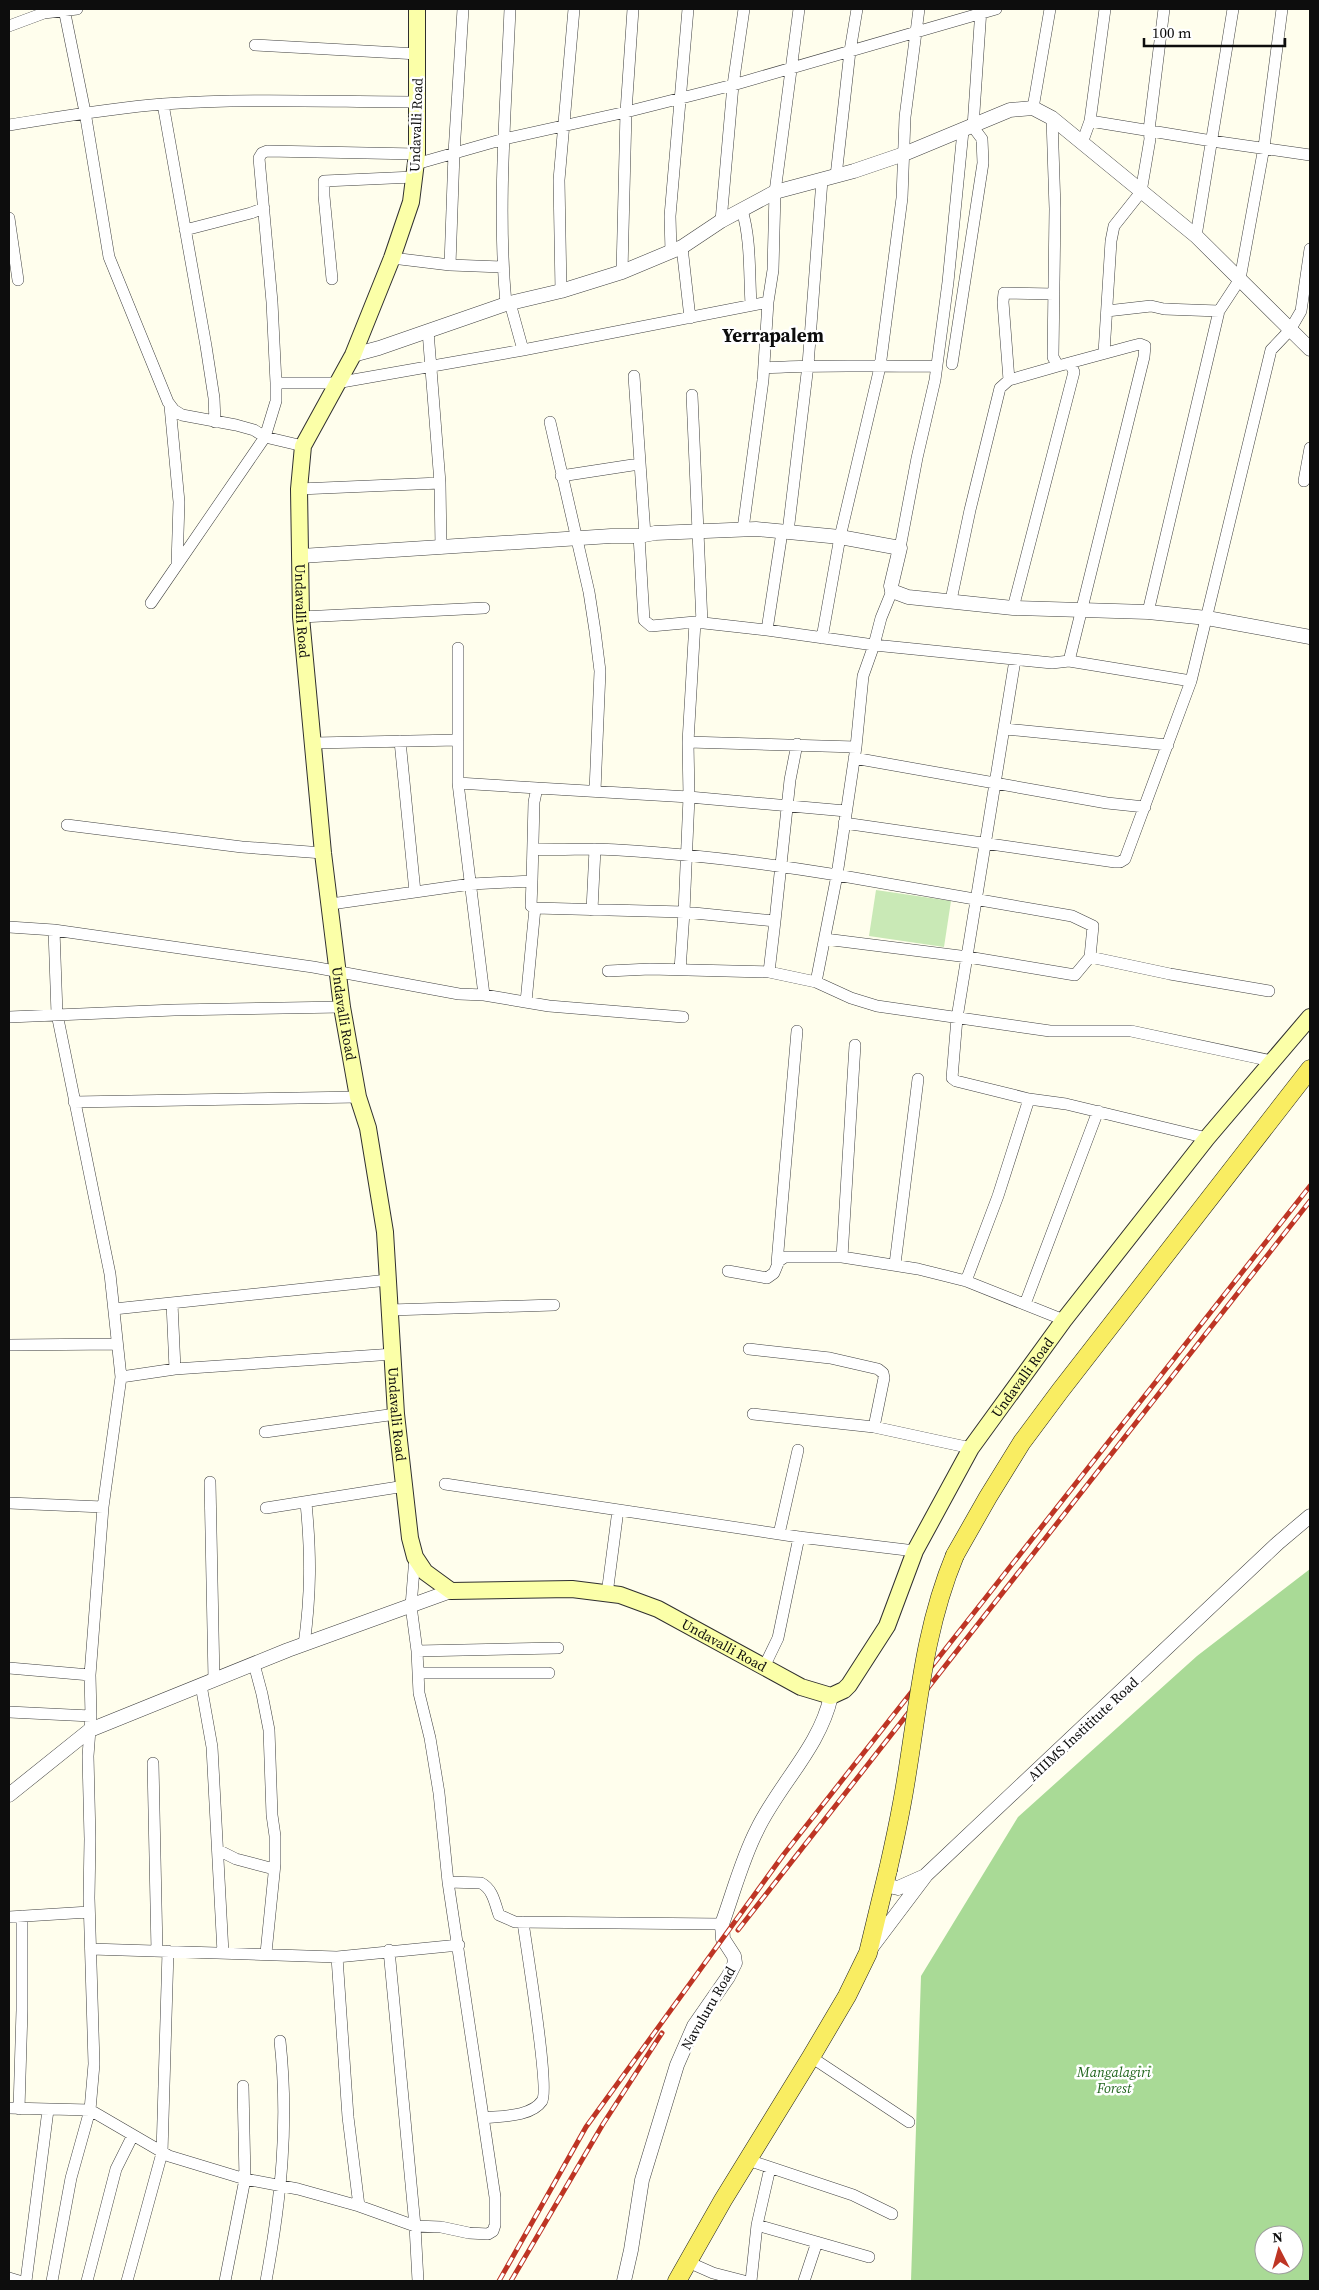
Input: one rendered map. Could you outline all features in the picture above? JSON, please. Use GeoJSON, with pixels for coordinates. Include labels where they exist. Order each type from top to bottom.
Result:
{"type":"FeatureCollection","features":[{"type":"Feature","properties":{"kind":"main road","name":"Undavalli Road"},"geometry":{"type":"LineString","coordinates":[[417,9],[418,102],[416,165],[410,202],[392,258],[353,355],[303,446],[299,489],[301,617],[324,853],[342,1007],[358,1098],[368,1128],[385,1232],[394,1354],[396,1414],[410,1538],[415,1557],[425,1572],[451,1591],[572,1589],[620,1596],[658,1609],[801,1687],[831,1696],[844,1690],[887,1626],[915,1551],[971,1448],[1064,1320],[1207,1138],[1310,1017]]}},
{"type":"Feature","properties":{"kind":"main road"},"geometry":{"type":"LineString","coordinates":[[677,2281],[847,1996],[868,1952],[887,1876],[902,1803],[930,1631],[941,1589],[955,1555],[1022,1442],[1060,1390],[1310,1069]]}},
{"type":"Feature","properties":{"kind":"street"},"geometry":{"type":"LineString","coordinates":[[9,26],[43,11],[77,9]]}},
{"type":"Feature","properties":{"kind":"street"},"geometry":{"type":"LineString","coordinates":[[450,265],[454,153],[463,9]]}},
{"type":"Feature","properties":{"kind":"street"},"geometry":{"type":"LineString","coordinates":[[510,9],[504,139],[502,267],[508,304],[523,350]]}},
{"type":"Feature","properties":{"kind":"street"},"geometry":{"type":"LineString","coordinates":[[561,291],[559,180],[574,9]]}},
{"type":"Feature","properties":{"kind":"street"},"geometry":{"type":"LineString","coordinates":[[622,272],[626,112],[633,9]]}},
{"type":"Feature","properties":{"kind":"street"},"geometry":{"type":"LineString","coordinates":[[688,9],[670,216],[690,318]]}},
{"type":"Feature","properties":{"kind":"street"},"geometry":{"type":"LineString","coordinates":[[721,221],[733,85],[744,9]]}},
{"type":"Feature","properties":{"kind":"street"},"geometry":{"type":"LineString","coordinates":[[743,529],[764,368],[768,302],[773,270],[775,192],[799,9]]}},
{"type":"Feature","properties":{"kind":"street"},"geometry":{"type":"LineString","coordinates":[[836,176],[850,52],[857,9]]}},
{"type":"Feature","properties":{"kind":"street"},"geometry":{"type":"LineString","coordinates":[[822,638],[840,536],[880,367],[902,198],[905,117],[918,9]]}},
{"type":"Feature","properties":{"kind":"street"},"geometry":{"type":"LineString","coordinates":[[332,279],[324,181],[416,165],[504,139],[626,112],[733,85],[850,52],[980,11],[996,9]]}},
{"type":"Feature","properties":{"kind":"street"},"geometry":{"type":"LineString","coordinates":[[1034,108],[1050,9]]}},
{"type":"Feature","properties":{"kind":"street"},"geometry":{"type":"LineString","coordinates":[[1082,143],[1090,120],[1105,9]]}},
{"type":"Feature","properties":{"kind":"street"},"geometry":{"type":"LineString","coordinates":[[1104,353],[1114,226],[1141,192],[1150,139],[1149,130],[1164,9]]}},
{"type":"Feature","properties":{"kind":"street"},"geometry":{"type":"LineString","coordinates":[[1196,236],[1233,9]]}},
{"type":"Feature","properties":{"kind":"street"},"geometry":{"type":"LineString","coordinates":[[1148,612],[1219,311],[1240,279],[1264,147],[1282,9]]}},
{"type":"Feature","properties":{"kind":"street"},"geometry":{"type":"LineString","coordinates":[[64,10],[85,112],[109,257],[170,406],[179,502],[177,565]]}},
{"type":"Feature","properties":{"kind":"street"},"geometry":{"type":"LineString","coordinates":[[816,982],[837,875],[855,752],[863,676],[881,618],[892,591],[891,586],[917,458],[935,380],[968,129],[980,11]]}},
{"type":"Feature","properties":{"kind":"street"},"geometry":{"type":"LineString","coordinates":[[255,45],[418,54]]}},
{"type":"Feature","properties":{"kind":"street"},"geometry":{"type":"LineString","coordinates":[[9,125],[85,112],[163,104],[247,100],[418,102]]}},
{"type":"Feature","properties":{"kind":"street"},"geometry":{"type":"LineString","coordinates":[[163,104],[214,398],[215,422]]}},
{"type":"Feature","properties":{"kind":"street"},"geometry":{"type":"LineString","coordinates":[[353,355],[508,304],[561,291],[622,272],[676,250],[721,221],[775,192],[836,176],[904,154],[1010,110],[1034,108],[1052,118],[1196,236],[1310,349]]}},
{"type":"Feature","properties":{"kind":"street"},"geometry":{"type":"LineString","coordinates":[[1013,608],[1074,372],[1053,357],[1055,209],[1052,118]]}},
{"type":"Feature","properties":{"kind":"street"},"geometry":{"type":"LineString","coordinates":[[1090,120],[1212,141],[1310,155]]}},
{"type":"Feature","properties":{"kind":"street"},"geometry":{"type":"LineString","coordinates":[[952,364],[981,180],[982,139],[968,129]]}},
{"type":"Feature","properties":{"kind":"street"},"geometry":{"type":"LineString","coordinates":[[151,603],[266,437],[276,401],[272,302],[260,158],[264,152],[416,165]]}},
{"type":"Feature","properties":{"kind":"street"},"geometry":{"type":"LineString","coordinates":[[767,630],[785,532],[808,365],[822,180]]}},
{"type":"Feature","properties":{"kind":"street"},"geometry":{"type":"LineString","coordinates":[[185,230],[251,214],[264,208]]}},
{"type":"Feature","properties":{"kind":"street"},"geometry":{"type":"LineString","coordinates":[[742,210],[746,225],[751,304]]}},
{"type":"Feature","properties":{"kind":"street"},"geometry":{"type":"LineString","coordinates":[[9,218],[18,280]]}},
{"type":"Feature","properties":{"kind":"street"},"geometry":{"type":"LineString","coordinates":[[844,823],[1120,862],[1125,859],[1191,681],[1271,350],[1290,330],[1301,311],[1310,248]]}},
{"type":"Feature","properties":{"kind":"street"},"geometry":{"type":"LineString","coordinates":[[392,258],[450,265],[502,267]]}},
{"type":"Feature","properties":{"kind":"street"},"geometry":{"type":"LineString","coordinates":[[1009,380],[1003,302],[1004,293],[1054,294]]}},
{"type":"Feature","properties":{"kind":"street"},"geometry":{"type":"LineString","coordinates":[[276,383],[336,383],[523,350],[768,302]]}},
{"type":"Feature","properties":{"kind":"street"},"geometry":{"type":"LineString","coordinates":[[1107,311],[1151,306],[1164,309],[1219,311]]}},
{"type":"Feature","properties":{"kind":"street"},"geometry":{"type":"LineString","coordinates":[[428,331],[440,483],[441,548]]}},
{"type":"Feature","properties":{"kind":"street"},"geometry":{"type":"LineString","coordinates":[[951,600],[970,510],[1000,388],[1009,380],[1064,364],[1140,344],[1145,346],[1144,357],[1069,662]]}},
{"type":"Feature","properties":{"kind":"street"},"geometry":{"type":"LineString","coordinates":[[764,368],[808,365],[936,366]]}},
{"type":"Feature","properties":{"kind":"street"},"geometry":{"type":"LineString","coordinates":[[634,376],[645,622],[651,626],[698,622],[874,645],[1052,664],[1069,662],[1191,681]]}},
{"type":"Feature","properties":{"kind":"street"},"geometry":{"type":"LineString","coordinates":[[680,970],[687,857],[688,742],[698,622],[700,531],[692,395]]}},
{"type":"Feature","properties":{"kind":"street"},"geometry":{"type":"LineString","coordinates":[[170,406],[182,415],[254,430],[266,437],[303,446]]}},
{"type":"Feature","properties":{"kind":"street"},"geometry":{"type":"LineString","coordinates":[[550,422],[589,592],[600,671],[595,791]]}},
{"type":"Feature","properties":{"kind":"street"},"geometry":{"type":"LineString","coordinates":[[1304,480],[1310,448]]}},
{"type":"Feature","properties":{"kind":"street"},"geometry":{"type":"LineString","coordinates":[[561,476],[639,464]]}},
{"type":"Feature","properties":{"kind":"street"},"geometry":{"type":"LineString","coordinates":[[299,489],[440,483]]}},
{"type":"Feature","properties":{"kind":"street"},"geometry":{"type":"LineString","coordinates":[[301,556],[743,529],[840,536],[900,548]]}},
{"type":"Feature","properties":{"kind":"street"},"geometry":{"type":"LineString","coordinates":[[892,591],[908,597],[1013,608],[1082,612],[1148,612],[1207,618],[1310,637]]}},
{"type":"Feature","properties":{"kind":"street"},"geometry":{"type":"LineString","coordinates":[[301,617],[484,608]]}},
{"type":"Feature","properties":{"kind":"street"},"geometry":{"type":"LineString","coordinates":[[458,648],[458,783],[484,995]]}},
{"type":"Feature","properties":{"kind":"street"},"geometry":{"type":"LineString","coordinates":[[1015,660],[996,784],[984,843],[978,901],[957,1018],[951,1075],[953,1080],[1029,1099],[1098,1111],[1207,1138]]}},
{"type":"Feature","properties":{"kind":"street"},"geometry":{"type":"LineString","coordinates":[[1005,730],[1168,745]]}},
{"type":"Feature","properties":{"kind":"street"},"geometry":{"type":"LineString","coordinates":[[314,743],[458,740]]}},
{"type":"Feature","properties":{"kind":"street"},"geometry":{"type":"LineString","coordinates":[[400,741],[415,892]]}},
{"type":"Feature","properties":{"kind":"street"},"geometry":{"type":"LineString","coordinates":[[688,742],[797,744],[855,752],[996,784],[1107,803],[1145,807]]}},
{"type":"Feature","properties":{"kind":"street"},"geometry":{"type":"LineString","coordinates":[[769,972],[776,921],[780,865],[789,806],[790,780],[797,744]]}},
{"type":"Feature","properties":{"kind":"street"},"geometry":{"type":"LineString","coordinates":[[458,783],[689,797],[846,811]]}},
{"type":"Feature","properties":{"kind":"street"},"geometry":{"type":"LineString","coordinates":[[537,788],[534,802],[531,906],[535,908],[684,912],[776,921]]}},
{"type":"Feature","properties":{"kind":"street"},"geometry":{"type":"LineString","coordinates":[[67,825],[242,847],[324,853]]}},
{"type":"Feature","properties":{"kind":"street"},"geometry":{"type":"LineString","coordinates":[[534,849],[595,849],[780,865],[1072,916],[1093,926],[1090,957],[1076,975],[968,957],[825,939]]}},
{"type":"Feature","properties":{"kind":"street"},"geometry":{"type":"LineString","coordinates":[[592,910],[595,849]]}},
{"type":"Feature","properties":{"kind":"street"},"geometry":{"type":"LineString","coordinates":[[331,904],[471,884],[532,881]]}},
{"type":"Feature","properties":{"kind":"street"},"geometry":{"type":"LineString","coordinates":[[526,1002],[535,908]]}},
{"type":"Feature","properties":{"kind":"street"},"geometry":{"type":"LineString","coordinates":[[9,927],[54,930],[338,972],[459,994],[484,995],[550,1006],[684,1017]]}},
{"type":"Feature","properties":{"kind":"street"},"geometry":{"type":"LineString","coordinates":[[52,2281],[71,2178],[90,2110],[94,2064],[89,1912],[88,1756],[91,1716],[90,1675],[103,1507],[120,1377],[110,1274],[57,1014],[54,930]]}},
{"type":"Feature","properties":{"kind":"street"},"geometry":{"type":"LineString","coordinates":[[1090,957],[1170,974],[1269,991]]}},
{"type":"Feature","properties":{"kind":"street"},"geometry":{"type":"LineString","coordinates":[[608,971],[769,972],[816,982],[851,998],[877,1006],[1050,1031],[1131,1031],[1272,1061]]}},
{"type":"Feature","properties":{"kind":"street"},"geometry":{"type":"LineString","coordinates":[[9,1017],[57,1014],[342,1007]]}},
{"type":"Feature","properties":{"kind":"street"},"geometry":{"type":"LineString","coordinates":[[728,1271],[767,1278],[774,1274],[778,1263],[796,1031]]}},
{"type":"Feature","properties":{"kind":"street"},"geometry":{"type":"LineString","coordinates":[[842,1257],[854,1045]]}},
{"type":"Feature","properties":{"kind":"street"},"geometry":{"type":"LineString","coordinates":[[895,1264],[918,1079]]}},
{"type":"Feature","properties":{"kind":"street"},"geometry":{"type":"LineString","coordinates":[[74,1102],[358,1098]]}},
{"type":"Feature","properties":{"kind":"street"},"geometry":{"type":"LineString","coordinates":[[966,1281],[998,1196],[1029,1099]]}},
{"type":"Feature","properties":{"kind":"street"},"geometry":{"type":"LineString","coordinates":[[1025,1304],[1098,1111]]}},
{"type":"Feature","properties":{"kind":"street"},"geometry":{"type":"LineString","coordinates":[[778,1263],[785,1258],[842,1257],[895,1264],[966,1281],[1064,1320]]}},
{"type":"Feature","properties":{"kind":"street"},"geometry":{"type":"LineString","coordinates":[[114,1309],[388,1280]]}},
{"type":"Feature","properties":{"kind":"street"},"geometry":{"type":"LineString","coordinates":[[172,1303],[175,1370]]}},
{"type":"Feature","properties":{"kind":"street"},"geometry":{"type":"LineString","coordinates":[[390,1310],[554,1305]]}},
{"type":"Feature","properties":{"kind":"street"},"geometry":{"type":"LineString","coordinates":[[9,1345],[117,1344]]}},
{"type":"Feature","properties":{"kind":"street"},"geometry":{"type":"LineString","coordinates":[[749,1349],[830,1358],[878,1369],[883,1373],[884,1378],[874,1427]]}},
{"type":"Feature","properties":{"kind":"street"},"geometry":{"type":"LineString","coordinates":[[120,1377],[175,1370],[394,1354]]}},
{"type":"Feature","properties":{"kind":"street"},"geometry":{"type":"LineString","coordinates":[[265,1432],[396,1414]]}},
{"type":"Feature","properties":{"kind":"street"},"geometry":{"type":"LineString","coordinates":[[753,1414],[874,1427],[971,1448]]}},
{"type":"Feature","properties":{"kind":"street"},"geometry":{"type":"LineString","coordinates":[[779,1534],[798,1450]]}},
{"type":"Feature","properties":{"kind":"street"},"geometry":{"type":"LineString","coordinates":[[210,1482],[207,1682],[223,1953]]}},
{"type":"Feature","properties":{"kind":"street"},"geometry":{"type":"LineString","coordinates":[[445,1484],[799,1537],[915,1551]]}},
{"type":"Feature","properties":{"kind":"street"},"geometry":{"type":"LineString","coordinates":[[266,1508],[405,1486]]}},
{"type":"Feature","properties":{"kind":"street"},"geometry":{"type":"LineString","coordinates":[[9,1502],[103,1507]]}},
{"type":"Feature","properties":{"kind":"street"},"geometry":{"type":"LineString","coordinates":[[304,1645],[310,1603],[310,1550],[306,1503]]}},
{"type":"Feature","properties":{"kind":"street"},"geometry":{"type":"LineString","coordinates":[[607,1594],[618,1510]]}},
{"type":"Feature","properties":{"kind":"street","name":"AIIIMS Instititute Road"},"geometry":{"type":"LineString","coordinates":[[868,1952],[926,1875],[1278,1543],[1310,1516]]}},
{"type":"Feature","properties":{"kind":"street"},"geometry":{"type":"LineString","coordinates":[[764,1667],[778,1638],[799,1537]]}},
{"type":"Feature","properties":{"kind":"street"},"geometry":{"type":"LineString","coordinates":[[22,1916],[22,2010],[14,2108],[90,2110],[132,2137],[162,2153],[245,2179],[298,2189],[359,2206],[415,2226],[441,2226],[482,2234],[493,2231],[497,2218],[496,2197],[448,1882],[430,1738],[420,1693],[411,1606],[415,1557]]}},
{"type":"Feature","properties":{"kind":"street"},"geometry":{"type":"LineString","coordinates":[[9,1795],[90,1730],[207,1682],[451,1591]]}},
{"type":"Feature","properties":{"kind":"street"},"geometry":{"type":"LineString","coordinates":[[417,1651],[558,1648]]}},
{"type":"Feature","properties":{"kind":"street"},"geometry":{"type":"LineString","coordinates":[[254,1664],[269,1730],[274,1869],[266,1953]]}},
{"type":"Feature","properties":{"kind":"street"},"geometry":{"type":"LineString","coordinates":[[9,1668],[90,1675]]}},
{"type":"Feature","properties":{"kind":"street"},"geometry":{"type":"LineString","coordinates":[[419,1673],[549,1673]]}},
{"type":"Feature","properties":{"kind":"street"},"geometry":{"type":"LineString","coordinates":[[448,1882],[481,1883],[485,1885],[491,1893],[499,1915],[515,1922],[722,1924],[757,1830],[827,1715],[831,1696]]}},
{"type":"Feature","properties":{"kind":"street"},"geometry":{"type":"LineString","coordinates":[[9,1712],[91,1716]]}},
{"type":"Feature","properties":{"kind":"street"},"geometry":{"type":"LineString","coordinates":[[127,2281],[162,2153],[162,1951],[153,1763]]}},
{"type":"Feature","properties":{"kind":"street"},"geometry":{"type":"LineString","coordinates":[[218,1850],[236,1859],[274,1869]]}},
{"type":"Feature","properties":{"kind":"street"},"geometry":{"type":"LineString","coordinates":[[887,1876],[889,1886],[898,1888],[926,1875]]}},
{"type":"Feature","properties":{"kind":"street"},"geometry":{"type":"LineString","coordinates":[[9,1917],[89,1912]]}},
{"type":"Feature","properties":{"kind":"street"},"geometry":{"type":"LineString","coordinates":[[484,2118],[525,2112],[542,2102],[544,2096],[541,2055],[523,1922]]}},
{"type":"Feature","properties":{"kind":"street","name":"Navuluru Road"},"geometry":{"type":"LineString","coordinates":[[624,2281],[642,2180],[677,2065],[694,2026],[728,1977],[735,1963],[734,1956],[723,1939],[722,1924]]}},
{"type":"Feature","properties":{"kind":"street"},"geometry":{"type":"LineString","coordinates":[[91,1949],[266,1953],[337,1957],[389,1950],[459,1945]]}},
{"type":"Feature","properties":{"kind":"street"},"geometry":{"type":"LineString","coordinates":[[389,1950],[415,2226],[418,2281]]}},
{"type":"Feature","properties":{"kind":"street"},"geometry":{"type":"LineString","coordinates":[[337,1957],[348,2117],[359,2206]]}},
{"type":"Feature","properties":{"kind":"street"},"geometry":{"type":"LineString","coordinates":[[266,2281],[281,2186],[285,2122],[280,2041]]}},
{"type":"Feature","properties":{"kind":"street"},"geometry":{"type":"LineString","coordinates":[[811,2058],[909,2122]]}},
{"type":"Feature","properties":{"kind":"street"},"geometry":{"type":"LineString","coordinates":[[224,2281],[245,2179],[243,2086]]}},
{"type":"Feature","properties":{"kind":"street"},"geometry":{"type":"LineString","coordinates":[[26,2281],[48,2110]]}},
{"type":"Feature","properties":{"kind":"street"},"geometry":{"type":"LineString","coordinates":[[86,2281],[116,2169],[132,2137]]}},
{"type":"Feature","properties":{"kind":"street"},"geometry":{"type":"LineString","coordinates":[[748,2160],[853,2195],[892,2214]]}},
{"type":"Feature","properties":{"kind":"street"},"geometry":{"type":"LineString","coordinates":[[751,2281],[757,2224],[770,2168]]}},
{"type":"Feature","properties":{"kind":"street"},"geometry":{"type":"LineString","coordinates":[[757,2224],[869,2257]]}},
{"type":"Feature","properties":{"kind":"street"},"geometry":{"type":"LineString","coordinates":[[804,2281],[817,2242]]}},
{"type":"Feature","properties":{"kind":"street"},"geometry":{"type":"LineString","coordinates":[[688,2262],[713,2273],[744,2281]]}},
{"type":"Feature","properties":{"kind":"street"},"geometry":{"type":"LineString","coordinates":[[9,2278],[19,2281]]}},
{"type":"Feature","properties":{"kind":"green space"},"geometry":{"type":"Polygon","coordinates":[[[876,890],[951,901],[944,947],[869,936],[876,890]]]}},
{"type":"Feature","properties":{"kind":"green space","name":"Mangalagiri Forest"},"geometry":{"type":"Polygon","coordinates":[[[1310,1569],[1310,2281],[911,2281],[921,1976],[1018,1817],[1197,1656],[1310,1569]]]}},
{"type":"Feature","properties":{"kind":"railway"},"geometry":{"type":"LineString","coordinates":[[499,2281],[586,2127],[784,1854],[1310,1186]]}},
{"type":"Feature","properties":{"kind":"railway"},"geometry":{"type":"LineString","coordinates":[[738,1930],[1310,1201]]}},
{"type":"Feature","properties":{"kind":"railway"},"geometry":{"type":"LineString","coordinates":[[511,2281],[603,2124],[662,2033]]}},
{"type":"Feature","properties":{"kind":"district","name":"Yerrapalem"},"geometry":{"type":"Point","coordinates":[773,335]}}]}
